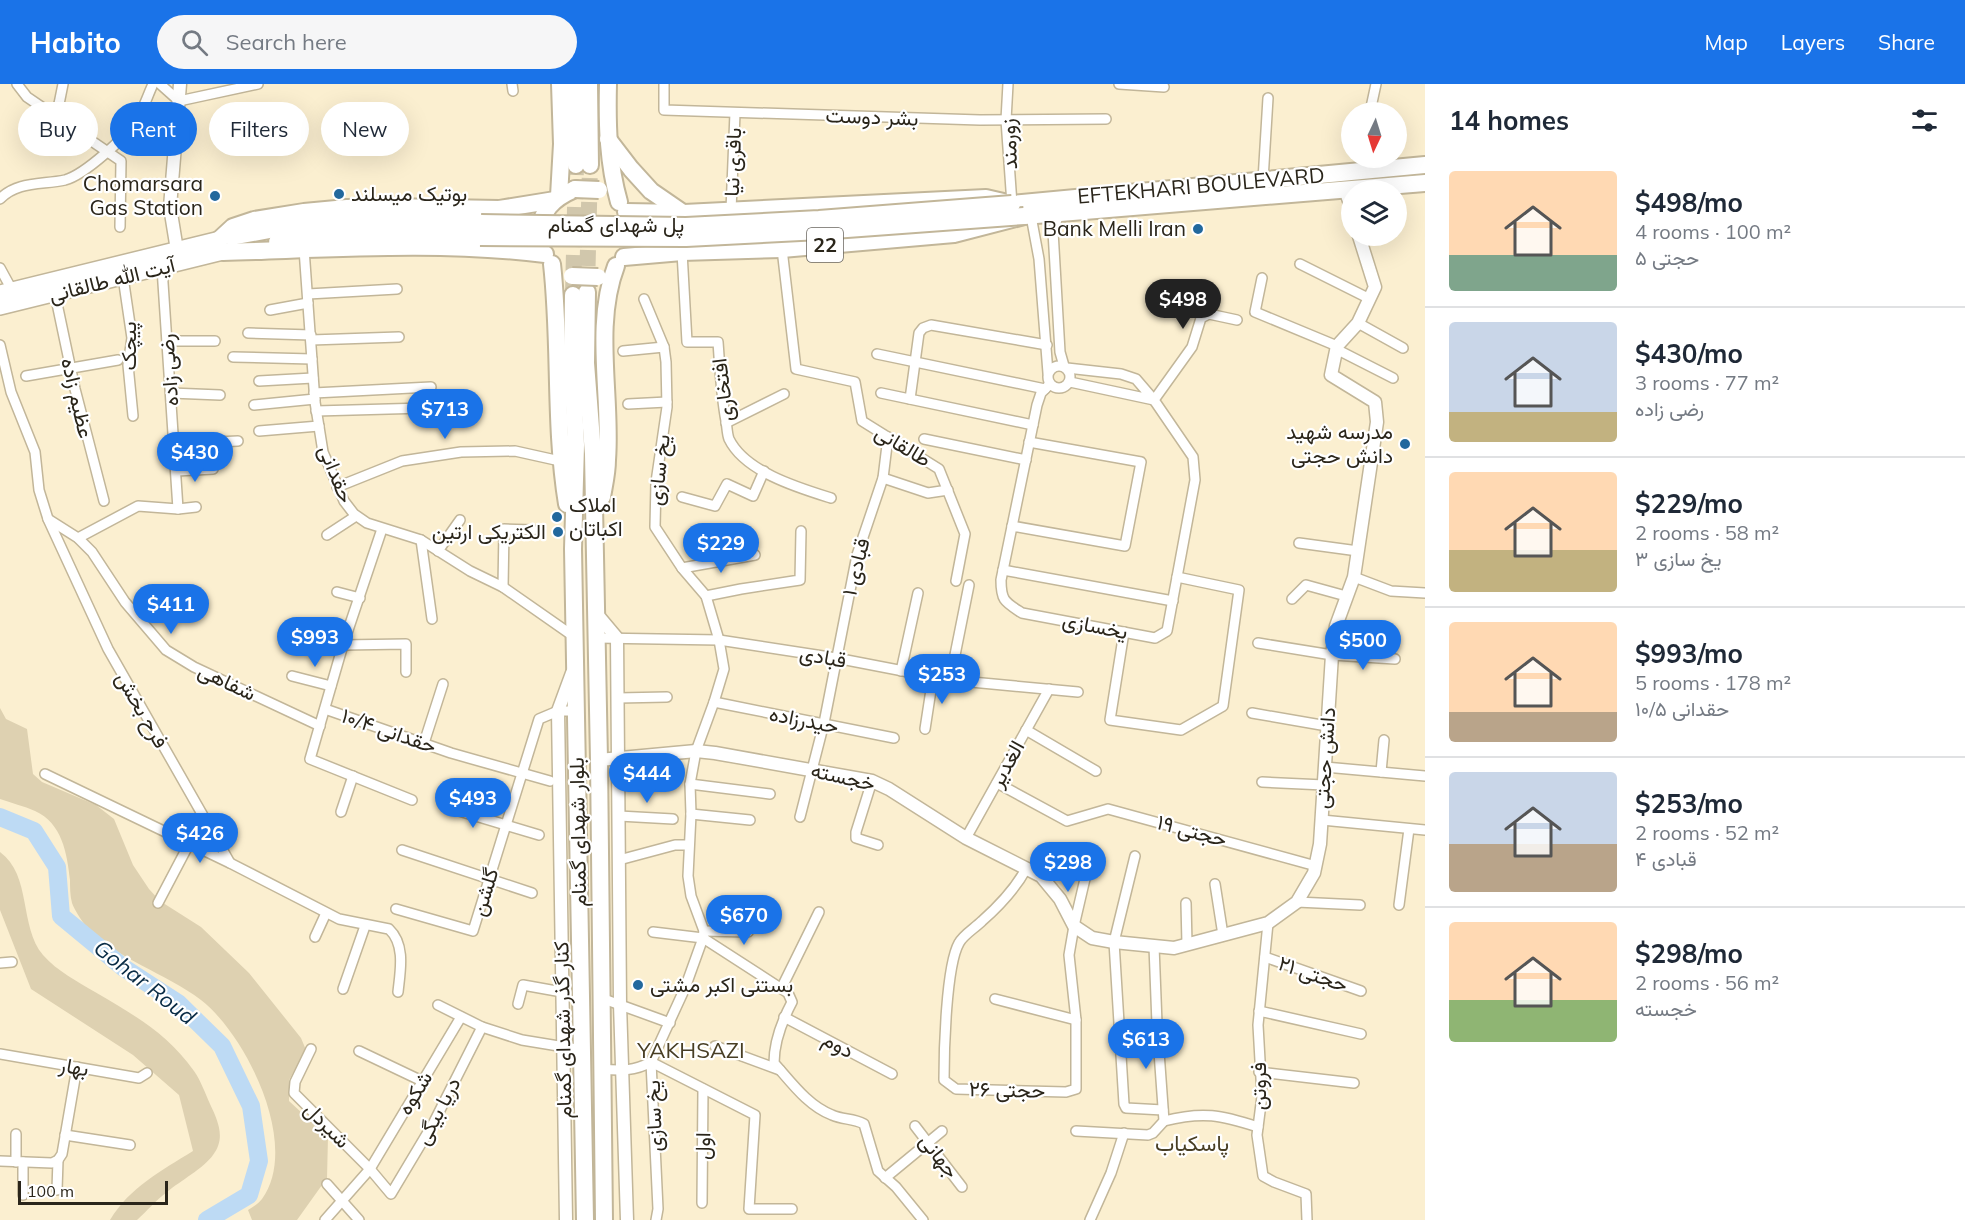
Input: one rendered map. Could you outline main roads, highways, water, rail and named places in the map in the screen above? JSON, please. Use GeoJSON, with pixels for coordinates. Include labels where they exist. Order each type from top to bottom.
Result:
{"type":"FeatureCollection","features":[{"type":"Feature","properties":{"kind":"highway"},"geometry":{"type":"LineString","coordinates":[[560,84],[562,144],[557,198],[547,209],[540,231],[541,243],[549,259],[557,315],[560,461],[573,549]]}},
{"type":"Feature","properties":{"kind":"highway"},"geometry":{"type":"LineString","coordinates":[[575,84],[583,165],[589,84]]}},
{"type":"Feature","properties":{"kind":"highway"},"geometry":{"type":"LineString","coordinates":[[595,549],[608,460],[606,317],[609,285],[629,246],[631,235],[630,223],[612,176],[607,138],[608,84]]}},
{"type":"Feature","properties":{"kind":"highway"},"geometry":{"type":"LineString","coordinates":[[607,138],[651,191],[684,213]]}},
{"type":"Feature","properties":{"kind":"highway","name":"EFTEKHARI BOULEVARD"},"geometry":{"type":"LineString","coordinates":[[1407,165],[1425,165]]}},
{"type":"Feature","properties":{"kind":"highway","name":"EFTEKHARI BOULEVARD"},"geometry":{"type":"LineString","coordinates":[[1012,204],[1263,180],[1341,167]]}},
{"type":"Feature","properties":{"kind":"highway","name":"EFTEKHARI BOULEVARD"},"geometry":{"type":"LineString","coordinates":[[1027,216],[1425,183]]}},
{"type":"Feature","properties":{"kind":"highway","name":"22"},"geometry":{"type":"LineString","coordinates":[[557,198],[575,189],[587,188],[610,195],[622,207],[684,213],[986,198],[1012,204]]}},
{"type":"Feature","properties":{"kind":"highway"},"geometry":{"type":"LineString","coordinates":[[549,259],[498,248],[304,249],[222,245],[233,227],[254,220],[347,208],[499,209],[557,198]]}},
{"type":"Feature","properties":{"kind":"highway","name":"پل شهدای گمنام"},"geometry":{"type":"LineString","coordinates":[[222,245],[307,222],[347,220],[686,226],[819,219],[1012,204]]}},
{"type":"Feature","properties":{"kind":"highway"},"geometry":{"type":"LineString","coordinates":[[763,249],[753,239],[752,230],[758,214],[767,208]]}},
{"type":"Feature","properties":{"kind":"highway"},"geometry":{"type":"LineString","coordinates":[[498,248],[499,209]]}},
{"type":"Feature","properties":{"kind":"highway"},"geometry":{"type":"LineString","coordinates":[[682,252],[671,242],[669,228],[677,216],[684,213]]}},
{"type":"Feature","properties":{"kind":"highway","name":"22"},"geometry":{"type":"LineString","coordinates":[[549,259],[561,271],[572,276],[598,277],[620,262],[682,252],[782,249],[954,234],[1027,216]]}},
{"type":"Feature","properties":{"kind":"highway","name":"پل شهدای گمنام"},"geometry":{"type":"LineString","coordinates":[[222,245],[348,233],[686,238],[1027,216]]}},
{"type":"Feature","properties":{"kind":"highway","name":"بلوار شهدای گمنام"},"geometry":{"type":"LineString","coordinates":[[585,1212],[573,549],[576,445],[572,364],[580,293],[593,454],[604,1220]]}},
{"type":"Feature","properties":{"kind":"highway"},"geometry":{"type":"LineString","coordinates":[[579,866],[600,866]]}},
{"type":"Feature","properties":{"kind":"main road"},"geometry":{"type":"LineString","coordinates":[[6,291],[177,250],[222,245]]}},
{"type":"Feature","properties":{"kind":"main road","name":"آیت الله طالقانی"},"geometry":{"type":"LineString","coordinates":[[0,307],[162,268],[222,245]]}},
{"type":"Feature","properties":{"kind":"waterway","name":"Gohar Roud"},"geometry":{"type":"LineString","coordinates":[[0,817],[34,831],[57,867],[61,916],[124,968],[178,1003],[222,1046],[251,1106],[259,1161],[249,1195],[207,1220]]}},
{"type":"Feature","properties":{"kind":"tunnel"},"geometry":{"type":"LineString","coordinates":[[573,295],[576,165]]}},
{"type":"Feature","properties":{"kind":"tunnel"},"geometry":{"type":"LineString","coordinates":[[587,290],[590,165]]}},
{"type":"Feature","properties":{"kind":"place","name":"بوتیک میسلند"},"geometry":{"type":"Point","coordinates":[339,194]}},
{"type":"Feature","properties":{"kind":"place","name":"Chomarsara Gas Station"},"geometry":{"type":"Point","coordinates":[215,196]}},
{"type":"Feature","properties":{"kind":"place","name":"Bank Melli Iran"},"geometry":{"type":"Point","coordinates":[1198,229]}},
{"type":"Feature","properties":{"kind":"place","name":"مدرسه شهید دانش حجتی"},"geometry":{"type":"Point","coordinates":[1405,444]}},
{"type":"Feature","properties":{"kind":"place","name":"املاک اکباتان"},"geometry":{"type":"Point","coordinates":[557,517]}},
{"type":"Feature","properties":{"kind":"place","name":"الکتریکی ارتین"},"geometry":{"type":"Point","coordinates":[558,532]}},
{"type":"Feature","properties":{"kind":"place","name":"بستنی اکبر مشتی"},"geometry":{"type":"Point","coordinates":[638,985]}},
{"type":"Feature","properties":{"kind":"district","name":"YAKHSAZI"},"geometry":{"type":"Point","coordinates":[691,1050]}},
{"type":"Feature","properties":{"kind":"district","name":"پاسکیاب"},"geometry":{"type":"Point","coordinates":[1192,1143]}}]}
